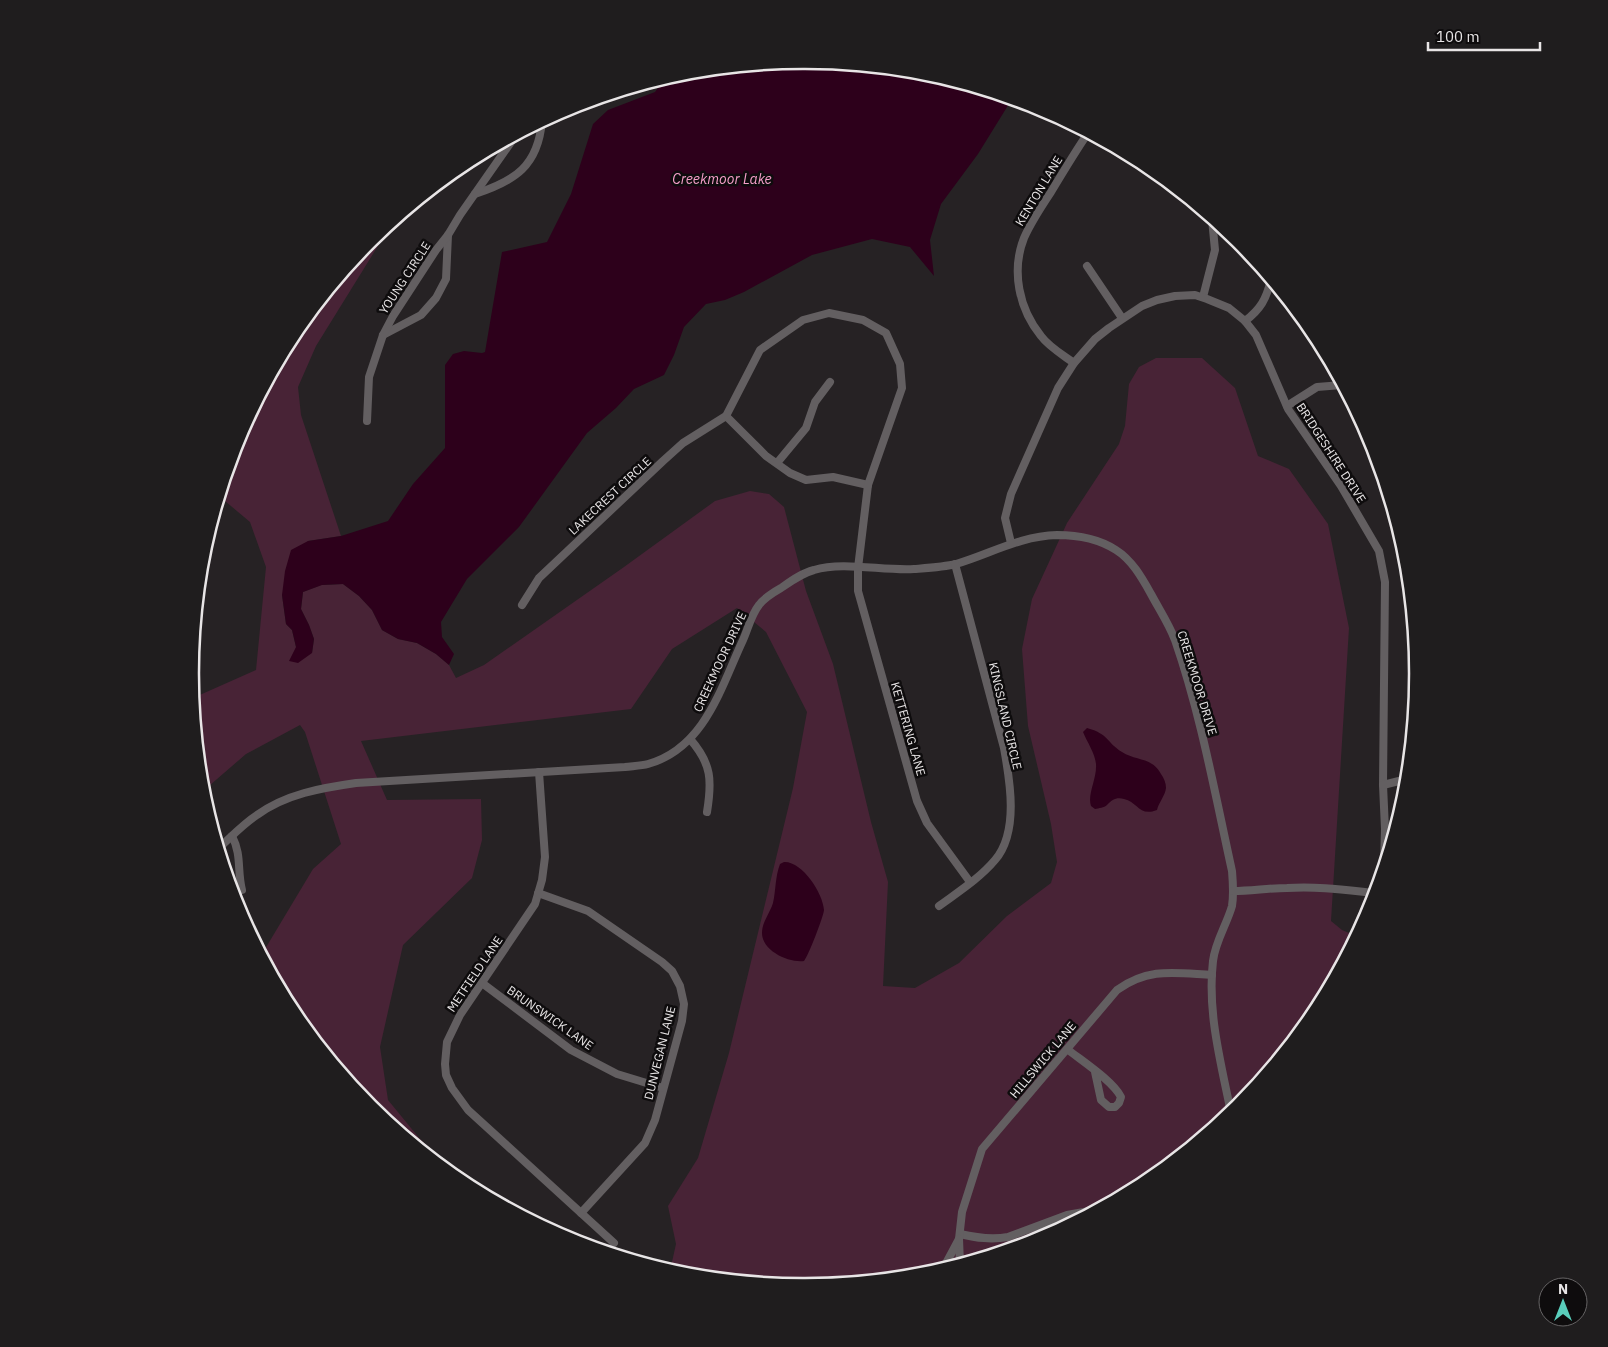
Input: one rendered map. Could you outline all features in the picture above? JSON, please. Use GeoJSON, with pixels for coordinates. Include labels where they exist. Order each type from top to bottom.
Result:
{"type":"FeatureCollection","features":[{"type":"Feature","properties":{"kind":"street"},"geometry":{"type":"LineString","coordinates":[[475,194],[498,187],[517,175],[532,158],[541,129]]}},
{"type":"Feature","properties":{"kind":"street","name":"KENTON LANE"},"geometry":{"type":"LineString","coordinates":[[1074,363],[1042,338],[1029,319],[1021,297],[1017,275],[1019,256],[1027,232],[1085,138]]}},
{"type":"Feature","properties":{"kind":"street","name":"YOUNG CIRCLE"},"geometry":{"type":"LineString","coordinates":[[367,421],[369,377],[382,335],[436,250],[508,147]]}},
{"type":"Feature","properties":{"kind":"street"},"geometry":{"type":"LineString","coordinates":[[1203,297],[1215,250],[1213,228]]}},
{"type":"Feature","properties":{"kind":"street","name":"YOUNG CIRCLE"},"geometry":{"type":"LineString","coordinates":[[382,335],[421,315],[436,298],[446,279],[448,235]]}},
{"type":"Feature","properties":{"kind":"street"},"geometry":{"type":"LineString","coordinates":[[1087,266],[1122,318]]}},
{"type":"Feature","properties":{"kind":"street"},"geometry":{"type":"LineString","coordinates":[[1245,321],[1256,313],[1261,306],[1268,286]]}},
{"type":"Feature","properties":{"kind":"street","name":"BRIDGESHIRE DRIVE"},"geometry":{"type":"LineString","coordinates":[[1010,543],[1005,518],[1011,494],[1058,388],[1074,363],[1095,339],[1122,318],[1142,306],[1157,300],[1175,296],[1195,295],[1229,308],[1245,321],[1256,335],[1287,406],[1341,486],[1379,551],[1385,582],[1383,785],[1385,842]]}},
{"type":"Feature","properties":{"kind":"street"},"geometry":{"type":"LineString","coordinates":[[858,568],[868,485],[902,388],[900,364],[886,333],[863,320],[829,313],[803,320],[760,350],[726,416],[766,456],[790,473],[806,480],[833,477],[868,485]]}},
{"type":"Feature","properties":{"kind":"street"},"geometry":{"type":"LineString","coordinates":[[777,463],[806,428],[815,402],[830,382]]}},
{"type":"Feature","properties":{"kind":"street"},"geometry":{"type":"LineString","coordinates":[[1287,406],[1317,387],[1335,386]]}},
{"type":"Feature","properties":{"kind":"street","name":"LAKECREST CIRCLE"},"geometry":{"type":"LineString","coordinates":[[522,605],[540,578],[663,461],[683,443],[726,416]]}},
{"type":"Feature","properties":{"kind":"street","name":"CREEKMOOR DRIVE"},"geometry":{"type":"LineString","coordinates":[[224,843],[257,815],[277,803],[301,793],[330,786],[648,764],[667,756],[690,739],[704,723],[759,605],[794,579],[815,569],[846,566],[913,569],[955,564],[1010,543],[1030,538],[1056,535],[1083,537],[1103,543],[1117,550],[1143,579],[1174,638],[1201,731],[1232,871],[1232,905],[1213,958],[1212,975],[1212,1005],[1218,1049],[1229,1104]]}},
{"type":"Feature","properties":{"kind":"street","name":"KINGSLAND CIRCLE"},"geometry":{"type":"LineString","coordinates":[[939,906],[996,859],[1009,831],[1010,815],[1008,771],[1004,748],[955,564]]}},
{"type":"Feature","properties":{"kind":"street","name":"KETTERING LANE"},"geometry":{"type":"LineString","coordinates":[[858,568],[858,591],[917,801],[927,823],[970,882]]}},
{"type":"Feature","properties":{"kind":"street"},"geometry":{"type":"LineString","coordinates":[[690,739],[700,750],[708,768],[710,793],[707,812]]}},
{"type":"Feature","properties":{"kind":"street","name":"METFIELD LANE"},"geometry":{"type":"LineString","coordinates":[[539,772],[545,857],[542,880],[535,904],[460,1015],[447,1042],[446,1075],[452,1088],[468,1110],[614,1243]]}},
{"type":"Feature","properties":{"kind":"street"},"geometry":{"type":"LineString","coordinates":[[1383,785],[1399,782]]}},
{"type":"Feature","properties":{"kind":"street"},"geometry":{"type":"LineString","coordinates":[[232,836],[237,846],[240,863],[238,877],[242,890]]}},
{"type":"Feature","properties":{"kind":"street"},"geometry":{"type":"LineString","coordinates":[[1233,891],[1323,888],[1368,892]]}},
{"type":"Feature","properties":{"kind":"street","name":"DUNVEGAN LANE"},"geometry":{"type":"LineString","coordinates":[[538,893],[588,911],[607,922],[672,972],[680,986],[684,1004],[682,1021],[655,1120],[645,1143],[581,1212]]}},
{"type":"Feature","properties":{"kind":"street","name":"HILLSWICK LANE"},"geometry":{"type":"LineString","coordinates":[[959,1237],[962,1212],[982,1149],[1117,990],[1144,975],[1162,973],[1212,975]]}},
{"type":"Feature","properties":{"kind":"street","name":"BRUNSWICK LANE"},"geometry":{"type":"LineString","coordinates":[[482,983],[572,1050],[617,1074],[663,1088]]}},
{"type":"Feature","properties":{"kind":"street"},"geometry":{"type":"LineString","coordinates":[[1067,1049],[1095,1072]]}},
{"type":"Feature","properties":{"kind":"street"},"geometry":{"type":"LineString","coordinates":[[959,1237],[998,1239],[1008,1237],[1076,1213]]}},
{"type":"Feature","properties":{"kind":"street"},"geometry":{"type":"LineString","coordinates":[[959,1237],[960,1258]]}},
{"type":"Feature","properties":{"kind":"street"},"geometry":{"type":"LineString","coordinates":[[947,1261],[959,1237]]}},
{"type":"Feature","properties":{"kind":"shaded area"},"geometry":{"type":"Polygon","coordinates":[[[380,242],[316,346],[298,387],[301,415],[341,536],[308,541],[282,595],[286,624],[292,630],[296,647],[312,653],[314,639],[301,609],[303,592],[321,585],[343,584],[359,596],[372,610],[382,630],[398,639],[417,643],[436,654],[449,665],[456,678],[484,665],[715,501],[750,491],[769,494],[784,507],[806,591],[833,664],[871,822],[888,882],[883,986],[915,988],[959,963],[1007,916],[1051,883],[1057,862],[1051,824],[1028,726],[1022,649],[1032,599],[1067,523],[1119,444],[1125,426],[1129,384],[1139,367],[1156,358],[1202,358],[1235,388],[1258,456],[1289,469],[1328,524],[1349,628],[1331,921],[1350,933],[1328,976],[1284,1042],[1232,1101],[1203,1128],[1140,1176],[1071,1216],[1035,1232],[961,1258],[883,1273],[844,1277],[764,1277],[725,1273],[672,1264],[676,1244],[668,1206],[698,1158],[729,1053],[793,788],[807,712],[766,632],[737,608],[672,649],[631,709],[361,741],[387,800],[481,799],[482,840],[472,878],[403,945],[380,1047],[388,1100],[428,1147],[376,1101],[324,1042],[280,976],[266,948],[313,869],[341,844],[305,732],[300,725],[246,754],[210,785],[204,752],[200,695],[256,670],[266,567],[250,522],[225,501],[245,442],[280,371],[324,305],[380,242]]]}},
{"type":"Feature","properties":{"kind":"water","name":"Creekmoor Lake"},"geometry":{"type":"Polygon","coordinates":[[[764,70],[844,70],[922,80],[961,89],[1008,105],[978,154],[941,204],[930,240],[934,276],[910,247],[872,239],[812,255],[744,292],[725,300],[706,304],[684,327],[674,355],[664,375],[634,389],[616,408],[587,433],[519,527],[467,579],[441,622],[442,637],[454,654],[449,665],[436,654],[417,643],[398,639],[382,630],[372,610],[359,596],[343,584],[322,585],[303,592],[301,609],[314,639],[312,653],[298,663],[289,661],[296,647],[292,630],[286,624],[282,595],[285,571],[291,550],[308,541],[341,536],[388,521],[413,484],[445,448],[445,365],[453,354],[464,351],[485,352],[502,252],[547,242],[571,194],[593,124],[608,110],[655,92],[659,86],[725,74],[764,70]]]}},
{"type":"Feature","properties":{"kind":"water"},"geometry":{"type":"Polygon","coordinates":[[[1087,728],[1100,733],[1127,755],[1148,762],[1157,769],[1164,779],[1166,788],[1157,810],[1146,812],[1121,798],[1114,799],[1101,808],[1095,809],[1091,806],[1090,796],[1096,764],[1093,752],[1083,732],[1087,728]]]}},
{"type":"Feature","properties":{"kind":"water"},"geometry":{"type":"Polygon","coordinates":[[[784,862],[791,863],[804,872],[816,887],[823,903],[824,910],[821,920],[804,961],[784,958],[771,950],[763,939],[762,929],[773,903],[778,869],[780,864],[784,862]]]}}]}
